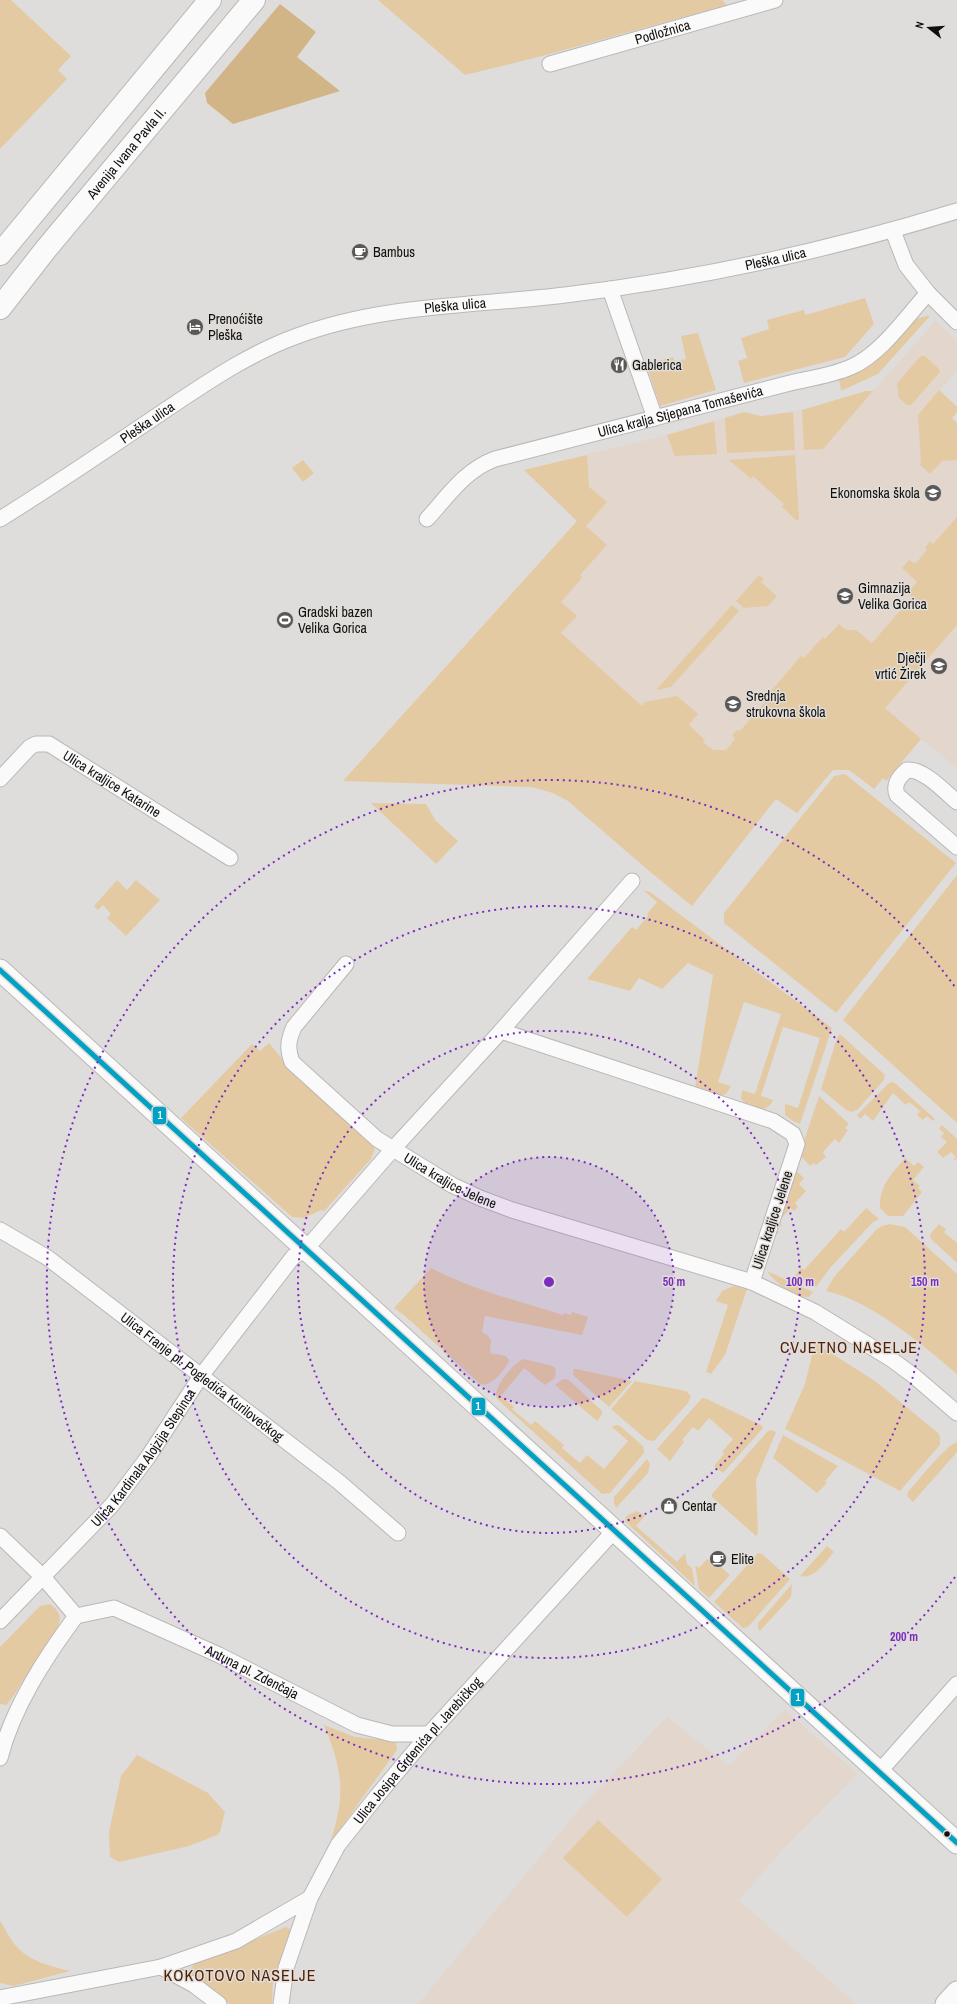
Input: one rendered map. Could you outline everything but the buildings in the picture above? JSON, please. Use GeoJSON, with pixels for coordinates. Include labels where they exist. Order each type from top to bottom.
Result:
{"type":"FeatureCollection","features":[{"type":"Feature","properties":{"kind":"main road"},"geometry":{"type":"LineString","coordinates":[[0,254],[210,0]]}},
{"type":"Feature","properties":{"kind":"main road","name":"Avenija Ivana Pavla II."},"geometry":{"type":"LineString","coordinates":[[0,308],[46,249],[254,0]]}},
{"type":"Feature","properties":{"kind":"street","name":"Podložnica"},"geometry":{"type":"LineString","coordinates":[[550,64],[774,0]]}},
{"type":"Feature","properties":{"kind":"street","name":"Pleška ulica"},"geometry":{"type":"LineString","coordinates":[[0,519],[222,373],[250,357],[297,336],[372,314],[430,307],[564,295],[678,278],[739,266],[893,231],[957,211]]}},
{"type":"Feature","properties":{"kind":"street"},"geometry":{"type":"LineString","coordinates":[[893,231],[906,265],[928,293],[957,322]]}},
{"type":"Feature","properties":{"kind":"street"},"geometry":{"type":"LineString","coordinates":[[610,289],[655,418]]}},
{"type":"Feature","properties":{"kind":"street","name":"Ulica kralja Stjepana Tomaševića"},"geometry":{"type":"LineString","coordinates":[[427,520],[466,474],[482,464],[794,382],[840,372],[852,367],[874,353],[928,293]]}},
{"type":"Feature","properties":{"kind":"street","name":"Ulica kraljice Katarine"},"geometry":{"type":"LineString","coordinates":[[0,779],[30,746],[36,744],[49,744],[230,858]]}},
{"type":"Feature","properties":{"kind":"street"},"geometry":{"type":"LineString","coordinates":[[957,802],[921,772],[913,769],[907,770],[896,782],[895,789],[897,795],[957,846]]}},
{"type":"Feature","properties":{"kind":"street","name":"Ulica kraljice Jelene"},"geometry":{"type":"LineString","coordinates":[[306,1249],[393,1149],[501,1031],[632,881]]}},
{"type":"Feature","properties":{"kind":"street","name":"Ulica kraljice Jelene"},"geometry":{"type":"LineString","coordinates":[[346,964],[294,1027],[289,1041],[288,1054],[292,1062],[377,1139],[438,1177],[480,1198],[512,1210],[752,1282],[797,1144],[793,1134],[773,1121],[501,1031]]}},
{"type":"Feature","properties":{"kind":"street"},"geometry":{"type":"LineString","coordinates":[[0,970],[957,1843]]}},
{"type":"Feature","properties":{"kind":"street","name":"Ulica Franje pl. Pogledića Kurilovečkog"},"geometry":{"type":"LineString","coordinates":[[0,1230],[48,1258],[339,1482],[398,1533]]}},
{"type":"Feature","properties":{"kind":"street","name":"Ulica Kardinala Alojzija Stepinca"},"geometry":{"type":"LineString","coordinates":[[0,1621],[44,1578],[112,1505],[148,1457],[202,1376],[292,1257],[306,1249]]}},
{"type":"Feature","properties":{"kind":"street"},"geometry":{"type":"LineString","coordinates":[[752,1282],[815,1312],[890,1359],[914,1376],[957,1413]]}},
{"type":"Feature","properties":{"kind":"street","name":"Ulica Josipa Grdenića pl. Jarebičkog"},"geometry":{"type":"LineString","coordinates":[[282,2004],[286,1968],[310,1898],[338,1846],[376,1796],[429,1734],[614,1531]]}},
{"type":"Feature","properties":{"kind":"street"},"geometry":{"type":"LineString","coordinates":[[0,1536],[44,1578],[76,1616],[49,1653],[22,1703],[3,1747],[0,1758]]}},
{"type":"Feature","properties":{"kind":"street","name":"Antuna pl. Zdenčaja"},"geometry":{"type":"LineString","coordinates":[[76,1616],[114,1608],[219,1655],[357,1725],[392,1734],[429,1734]]}},
{"type":"Feature","properties":{"kind":"street"},"geometry":{"type":"LineString","coordinates":[[879,1772],[957,1684]]}},
{"type":"Feature","properties":{"kind":"street"},"geometry":{"type":"LineString","coordinates":[[0,1998],[161,1967],[236,1941],[310,1898]]}},
{"type":"Feature","properties":{"kind":"street"},"geometry":{"type":"LineString","coordinates":[[161,1967],[194,1985],[219,2004]]}},
{"type":"Feature","properties":{"kind":"street"},"geometry":{"type":"LineString","coordinates":[[946,2004],[957,1992]]}},
{"type":"Feature","properties":{"kind":"shaded area"},"geometry":{"type":"Polygon","coordinates":[[[0,0],[11,0],[71,56],[58,70],[67,79],[0,149],[0,0]]]}},
{"type":"Feature","properties":{"kind":"shaded area"},"geometry":{"type":"Polygon","coordinates":[[[378,0],[722,0],[727,5],[546,55],[465,75],[378,0]]]}},
{"type":"Feature","properties":{"kind":"shaded area"},"geometry":{"type":"Polygon","coordinates":[[[280,4],[316,32],[297,57],[340,91],[233,124],[207,103],[205,93],[280,4]]]}},
{"type":"Feature","properties":{"kind":"shaded area"},"geometry":{"type":"Polygon","coordinates":[[[865,298],[874,324],[845,357],[744,383],[738,361],[747,358],[741,338],[769,329],[767,320],[804,310],[805,315],[865,298]]]}},
{"type":"Feature","properties":{"kind":"shaded area"},"geometry":{"type":"Polygon","coordinates":[[[930,316],[878,374],[841,391],[839,380],[863,368],[873,361],[916,319],[930,316]]]}},
{"type":"Feature","properties":{"kind":"shaded area"},"geometry":{"type":"Polygon","coordinates":[[[936,320],[957,342],[957,371],[940,390],[957,407],[957,412],[952,418],[957,423],[957,768],[921,739],[886,781],[883,778],[874,789],[849,770],[833,770],[797,813],[776,799],[692,906],[568,801],[553,793],[532,787],[343,781],[577,521],[524,470],[667,435],[744,412],[761,416],[802,410],[866,391],[873,391],[936,320]]]}},
{"type":"Feature","properties":{"kind":"shaded area"},"geometry":{"type":"Polygon","coordinates":[[[698,333],[716,390],[660,406],[646,364],[673,357],[675,362],[686,359],[681,336],[698,333]]]}},
{"type":"Feature","properties":{"kind":"shaded area"},"geometry":{"type":"Polygon","coordinates":[[[921,356],[925,356],[939,369],[940,372],[911,405],[907,405],[899,398],[897,383],[921,356]]]}},
{"type":"Feature","properties":{"kind":"shaded area"},"geometry":{"type":"Polygon","coordinates":[[[939,390],[957,407],[957,412],[952,418],[957,423],[957,460],[942,461],[930,474],[920,465],[918,415],[939,390]]]}},
{"type":"Feature","properties":{"kind":"shaded area"},"geometry":{"type":"Polygon","coordinates":[[[866,391],[873,391],[823,449],[804,450],[802,410],[866,391]]]}},
{"type":"Feature","properties":{"kind":"shaded area"},"geometry":{"type":"Polygon","coordinates":[[[744,412],[761,416],[793,412],[795,450],[727,453],[725,418],[744,412]]]}},
{"type":"Feature","properties":{"kind":"shaded area"},"geometry":{"type":"Polygon","coordinates":[[[714,421],[717,454],[675,456],[667,435],[714,421]]]}},
{"type":"Feature","properties":{"kind":"shaded area"},"geometry":{"type":"Polygon","coordinates":[[[587,455],[589,487],[607,502],[586,526],[607,545],[580,575],[582,578],[561,602],[577,616],[561,633],[642,706],[645,702],[677,696],[698,714],[689,725],[705,740],[703,742],[713,750],[726,750],[735,739],[732,735],[737,730],[740,731],[766,701],[764,699],[801,656],[804,658],[823,637],[825,639],[839,624],[846,630],[856,630],[872,643],[912,597],[908,593],[917,582],[902,568],[909,560],[915,564],[927,550],[925,548],[930,541],[933,544],[957,517],[957,625],[885,708],[921,739],[886,781],[883,778],[874,789],[849,770],[833,770],[797,813],[776,799],[692,906],[568,801],[553,793],[532,787],[343,781],[577,521],[524,470],[587,455]]]}},
{"type":"Feature","properties":{"kind":"shaded area"},"geometry":{"type":"Polygon","coordinates":[[[795,455],[799,519],[797,521],[782,507],[784,504],[753,476],[751,479],[729,460],[795,455]]]}},
{"type":"Feature","properties":{"kind":"shaded area"},"geometry":{"type":"Polygon","coordinates":[[[303,460],[314,473],[303,482],[292,468],[303,460]]]}},
{"type":"Feature","properties":{"kind":"shaded area"},"geometry":{"type":"Polygon","coordinates":[[[759,575],[764,579],[761,582],[777,596],[768,606],[744,608],[736,601],[759,575]]]}},
{"type":"Feature","properties":{"kind":"shaded area"},"geometry":{"type":"Polygon","coordinates":[[[732,605],[739,611],[671,687],[656,690],[732,605]]]}},
{"type":"Feature","properties":{"kind":"shaded area"},"geometry":{"type":"Polygon","coordinates":[[[845,774],[956,863],[836,1013],[724,923],[724,913],[834,776],[845,774]]]}},
{"type":"Feature","properties":{"kind":"shaded area"},"geometry":{"type":"Polygon","coordinates":[[[371,803],[426,804],[436,821],[458,841],[436,864],[371,803]]]}},
{"type":"Feature","properties":{"kind":"shaded area"},"geometry":{"type":"Polygon","coordinates":[[[957,875],[957,1123],[843,1020],[957,875]]]}},
{"type":"Feature","properties":{"kind":"shaded area"},"geometry":{"type":"Polygon","coordinates":[[[117,880],[127,890],[136,880],[160,900],[126,936],[107,918],[111,914],[103,905],[98,910],[94,906],[117,880]]]}},
{"type":"Feature","properties":{"kind":"shaded area"},"geometry":{"type":"Polygon","coordinates":[[[643,890],[650,892],[832,1028],[800,1124],[785,1115],[785,1104],[798,1108],[820,1038],[783,1027],[761,1096],[773,1100],[766,1108],[752,1108],[741,1098],[742,1090],[755,1094],[781,1014],[744,1002],[718,1082],[731,1086],[726,1094],[718,1096],[695,1088],[713,975],[688,963],[662,989],[639,978],[630,991],[587,979],[632,927],[636,930],[657,902],[643,890]]]}},
{"type":"Feature","properties":{"kind":"shaded area"},"geometry":{"type":"Polygon","coordinates":[[[840,1034],[885,1075],[884,1080],[858,1109],[852,1112],[846,1110],[821,1089],[837,1038],[840,1034]]]}},
{"type":"Feature","properties":{"kind":"shaded area"},"geometry":{"type":"Polygon","coordinates":[[[269,1043],[287,1065],[375,1148],[371,1159],[324,1211],[321,1210],[304,1218],[292,1217],[181,1118],[252,1044],[260,1051],[269,1043]]]}},
{"type":"Feature","properties":{"kind":"shaded area"},"geometry":{"type":"Polygon","coordinates":[[[892,1082],[935,1119],[933,1121],[927,1116],[923,1120],[917,1115],[920,1111],[909,1102],[906,1105],[893,1093],[873,1121],[865,1114],[860,1119],[857,1115],[888,1084],[892,1082]]]}},
{"type":"Feature","properties":{"kind":"shaded area"},"geometry":{"type":"Polygon","coordinates":[[[819,1096],[849,1124],[845,1128],[848,1130],[839,1143],[835,1139],[823,1152],[826,1157],[816,1165],[814,1163],[810,1166],[802,1157],[801,1150],[819,1096]]]}},
{"type":"Feature","properties":{"kind":"shaded area"},"geometry":{"type":"Polygon","coordinates":[[[942,1125],[957,1139],[957,1158],[954,1161],[953,1160],[956,1157],[951,1152],[943,1158],[937,1152],[947,1142],[941,1137],[944,1133],[939,1129],[942,1125]]]}},
{"type":"Feature","properties":{"kind":"shaded area"},"geometry":{"type":"Polygon","coordinates":[[[905,1158],[914,1166],[918,1162],[924,1167],[913,1180],[920,1186],[918,1188],[922,1192],[903,1216],[888,1216],[880,1208],[880,1200],[884,1186],[895,1169],[905,1158]]]}},
{"type":"Feature","properties":{"kind":"shaded area"},"geometry":{"type":"Polygon","coordinates":[[[794,1169],[804,1178],[799,1184],[806,1191],[795,1203],[798,1207],[794,1211],[791,1208],[779,1221],[782,1225],[777,1230],[779,1232],[772,1239],[794,1169]]]}},
{"type":"Feature","properties":{"kind":"shaded area"},"geometry":{"type":"Polygon","coordinates":[[[866,1208],[879,1219],[872,1223],[830,1268],[816,1287],[794,1277],[801,1268],[804,1270],[841,1229],[844,1232],[866,1208]]]}},
{"type":"Feature","properties":{"kind":"shaded area"},"geometry":{"type":"Polygon","coordinates":[[[890,1224],[905,1227],[957,1274],[957,1374],[912,1337],[878,1314],[843,1296],[826,1291],[834,1277],[876,1230],[882,1226],[890,1224]]]}},
{"type":"Feature","properties":{"kind":"shaded area"},"geometry":{"type":"Polygon","coordinates":[[[939,1224],[946,1229],[944,1232],[957,1243],[957,1263],[930,1238],[931,1233],[939,1224]]]}},
{"type":"Feature","properties":{"kind":"shaded area"},"geometry":{"type":"Polygon","coordinates":[[[431,1268],[463,1283],[513,1300],[563,1315],[564,1313],[571,1315],[572,1312],[588,1317],[582,1335],[485,1316],[482,1332],[491,1340],[490,1353],[506,1356],[509,1361],[501,1373],[493,1381],[484,1385],[480,1384],[405,1316],[394,1308],[431,1268]]]}},
{"type":"Feature","properties":{"kind":"shaded area"},"geometry":{"type":"Polygon","coordinates":[[[767,1271],[813,1292],[809,1297],[803,1297],[791,1292],[775,1280],[767,1271]]]}},
{"type":"Feature","properties":{"kind":"shaded area"},"geometry":{"type":"Polygon","coordinates":[[[733,1286],[747,1289],[725,1355],[711,1374],[706,1372],[728,1305],[716,1301],[722,1291],[733,1286]]]}},
{"type":"Feature","properties":{"kind":"shaded area"},"geometry":{"type":"Polygon","coordinates":[[[815,1343],[875,1381],[938,1433],[940,1437],[940,1445],[900,1491],[785,1429],[805,1384],[815,1343]]]}},
{"type":"Feature","properties":{"kind":"shaded area"},"geometry":{"type":"Polygon","coordinates":[[[524,1359],[553,1366],[556,1370],[555,1378],[545,1385],[524,1368],[501,1396],[514,1407],[512,1409],[531,1425],[535,1421],[564,1445],[562,1448],[580,1463],[587,1455],[604,1469],[628,1441],[612,1427],[616,1425],[620,1426],[643,1446],[644,1453],[610,1493],[602,1494],[497,1399],[497,1389],[504,1376],[509,1370],[524,1359]]]}},
{"type":"Feature","properties":{"kind":"shaded area"},"geometry":{"type":"Polygon","coordinates":[[[574,1369],[632,1381],[609,1407],[573,1375],[574,1369]]]}},
{"type":"Feature","properties":{"kind":"shaded area"},"geometry":{"type":"Polygon","coordinates":[[[563,1379],[569,1380],[602,1411],[602,1414],[597,1421],[555,1385],[563,1379]]]}},
{"type":"Feature","properties":{"kind":"shaded area"},"geometry":{"type":"Polygon","coordinates":[[[635,1381],[686,1391],[691,1396],[688,1403],[654,1441],[647,1440],[611,1409],[635,1381]]]}},
{"type":"Feature","properties":{"kind":"shaded area"},"geometry":{"type":"Polygon","coordinates":[[[702,1398],[761,1425],[763,1428],[723,1473],[714,1466],[724,1454],[722,1452],[733,1439],[709,1418],[698,1431],[693,1427],[682,1440],[684,1442],[670,1461],[657,1449],[702,1398]]]}},
{"type":"Feature","properties":{"kind":"shaded area"},"geometry":{"type":"Polygon","coordinates":[[[771,1430],[776,1432],[756,1480],[758,1533],[756,1536],[712,1497],[712,1494],[767,1432],[771,1430]]]}},
{"type":"Feature","properties":{"kind":"shaded area"},"geometry":{"type":"Polygon","coordinates":[[[783,1435],[838,1466],[825,1481],[827,1483],[817,1493],[773,1458],[783,1435]]]}},
{"type":"Feature","properties":{"kind":"shaded area"},"geometry":{"type":"Polygon","coordinates":[[[957,1442],[957,1452],[913,1502],[907,1496],[908,1492],[939,1457],[957,1442]]]}},
{"type":"Feature","properties":{"kind":"shaded area"},"geometry":{"type":"Polygon","coordinates":[[[647,1459],[650,1464],[648,1473],[616,1508],[614,1497],[647,1459]]]}},
{"type":"Feature","properties":{"kind":"shaded area"},"geometry":{"type":"Polygon","coordinates":[[[637,1511],[645,1516],[636,1526],[677,1562],[685,1553],[687,1564],[692,1568],[695,1586],[625,1521],[626,1516],[637,1511]]]}},
{"type":"Feature","properties":{"kind":"shaded area"},"geometry":{"type":"Polygon","coordinates":[[[827,1546],[834,1552],[823,1565],[815,1573],[800,1576],[827,1546]]]}},
{"type":"Feature","properties":{"kind":"shaded area"},"geometry":{"type":"Polygon","coordinates":[[[758,1553],[762,1554],[790,1579],[748,1627],[743,1628],[714,1602],[758,1553]]]}},
{"type":"Feature","properties":{"kind":"shaded area"},"geometry":{"type":"Polygon","coordinates":[[[707,1559],[719,1568],[720,1566],[730,1575],[709,1598],[699,1589],[695,1565],[699,1568],[707,1559]]]}},
{"type":"Feature","properties":{"kind":"shaded area"},"geometry":{"type":"Polygon","coordinates":[[[792,1584],[791,1597],[760,1631],[758,1628],[758,1623],[792,1584]]]}},
{"type":"Feature","properties":{"kind":"shaded area"},"geometry":{"type":"Polygon","coordinates":[[[50,1604],[59,1613],[59,1625],[12,1698],[6,1705],[0,1704],[0,1647],[40,1606],[50,1604]]]}},
{"type":"Feature","properties":{"kind":"shaded area"},"geometry":{"type":"Polygon","coordinates":[[[785,1709],[857,1774],[786,1846],[739,1900],[856,2004],[418,2004],[582,1806],[667,1717],[729,1766],[785,1709]]]}},
{"type":"Feature","properties":{"kind":"shaded area"},"geometry":{"type":"Polygon","coordinates":[[[324,1725],[355,1737],[396,1741],[397,1750],[330,1843],[338,1810],[340,1783],[335,1756],[324,1725]]]}},
{"type":"Feature","properties":{"kind":"shaded area"},"geometry":{"type":"Polygon","coordinates":[[[137,1755],[208,1793],[225,1812],[220,1832],[217,1835],[189,1846],[119,1862],[110,1857],[109,1832],[121,1776],[137,1755]]]}},
{"type":"Feature","properties":{"kind":"shaded area"},"geometry":{"type":"Polygon","coordinates":[[[598,1820],[662,1879],[627,1917],[563,1858],[598,1820]]]}},
{"type":"Feature","properties":{"kind":"shaded area"},"geometry":{"type":"Polygon","coordinates":[[[0,1921],[13,1942],[23,1953],[42,1963],[70,1971],[14,1986],[0,1983],[0,1921]]]}},
{"type":"Feature","properties":{"kind":"shaded area"},"geometry":{"type":"Polygon","coordinates":[[[286,1927],[290,1929],[290,1936],[273,1981],[272,2004],[230,2004],[192,1976],[191,1968],[195,1963],[286,1927]]]}},
{"type":"Feature","properties":{"kind":"transit line","name":"1"},"geometry":{"type":"LineString","coordinates":[[0,970],[957,1843]]}},
{"type":"Feature","properties":{"kind":"place","name":"Bambus"},"geometry":{"type":"Point","coordinates":[360,252]}},
{"type":"Feature","properties":{"kind":"place","name":"Prenoćište Pleška"},"geometry":{"type":"Point","coordinates":[195,327]}},
{"type":"Feature","properties":{"kind":"place","name":"Gablerica"},"geometry":{"type":"Point","coordinates":[619,365]}},
{"type":"Feature","properties":{"kind":"place","name":"Ekonomska škola"},"geometry":{"type":"Point","coordinates":[933,493]}},
{"type":"Feature","properties":{"kind":"place","name":"Gimnazija Velika Gorica"},"geometry":{"type":"Point","coordinates":[845,596]}},
{"type":"Feature","properties":{"kind":"place","name":"Gradski bazen Velika Gorica"},"geometry":{"type":"Point","coordinates":[285,620]}},
{"type":"Feature","properties":{"kind":"place","name":"Dječji vrtić Žirek"},"geometry":{"type":"Point","coordinates":[939,666]}},
{"type":"Feature","properties":{"kind":"place","name":"Srednja strukovna škola"},"geometry":{"type":"Point","coordinates":[733,704]}},
{"type":"Feature","properties":{"kind":"place","name":"Centar"},"geometry":{"type":"Point","coordinates":[669,1506]}},
{"type":"Feature","properties":{"kind":"place","name":"Elite"},"geometry":{"type":"Point","coordinates":[718,1559]}},
{"type":"Feature","properties":{"kind":"district","name":"CVJETNO NASELJE"},"geometry":{"type":"Point","coordinates":[849,1347]}},
{"type":"Feature","properties":{"kind":"district","name":"KOKOTOVO NASELJE"},"geometry":{"type":"Point","coordinates":[240,1975]}}]}
